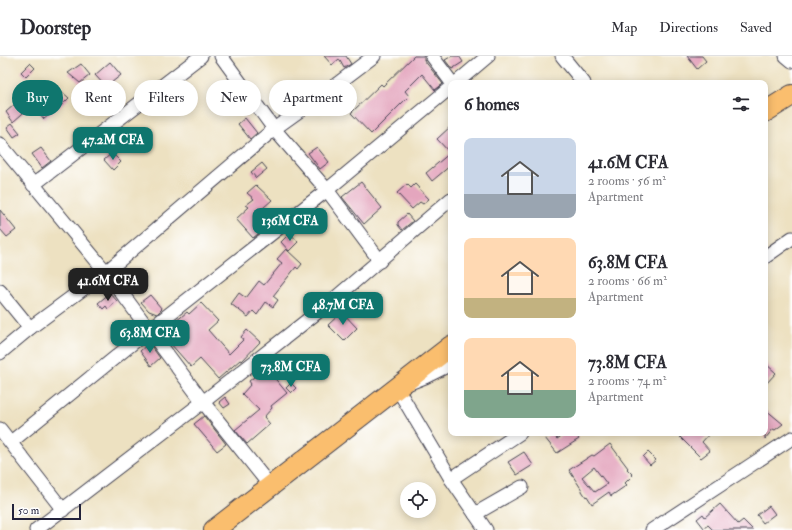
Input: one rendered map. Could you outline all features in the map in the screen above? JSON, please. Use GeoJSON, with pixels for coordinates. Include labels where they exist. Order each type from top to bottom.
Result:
{"type":"FeatureCollection","features":[{"type":"Feature","properties":{"kind":"highway"},"geometry":{"type":"LineString","coordinates":[[768,110],[792,95]]}},
{"type":"Feature","properties":{"kind":"highway"},"geometry":{"type":"LineString","coordinates":[[214,530],[448,348]]}},
{"type":"Feature","properties":{"kind":"street"},"geometry":{"type":"LineString","coordinates":[[33,184],[202,56]]}},
{"type":"Feature","properties":{"kind":"street"},"geometry":{"type":"LineString","coordinates":[[221,56],[274,129],[327,190],[380,261]]}},
{"type":"Feature","properties":{"kind":"street"},"geometry":{"type":"LineString","coordinates":[[0,353],[30,328],[106,272],[274,129],[374,56]]}},
{"type":"Feature","properties":{"kind":"street"},"geometry":{"type":"LineString","coordinates":[[432,56],[450,80]]}},
{"type":"Feature","properties":{"kind":"street"},"geometry":{"type":"LineString","coordinates":[[460,80],[488,56]]}},
{"type":"Feature","properties":{"kind":"street"},"geometry":{"type":"LineString","coordinates":[[562,56],[582,80]]}},
{"type":"Feature","properties":{"kind":"street"},"geometry":{"type":"LineString","coordinates":[[786,56],[792,61]]}},
{"type":"Feature","properties":{"kind":"street"},"geometry":{"type":"LineString","coordinates":[[10,442],[327,190],[448,89]]}},
{"type":"Feature","properties":{"kind":"street"},"geometry":{"type":"LineString","coordinates":[[0,144],[106,272],[203,402],[270,487]]}},
{"type":"Feature","properties":{"kind":"street"},"geometry":{"type":"LineString","coordinates":[[36,530],[333,300],[448,202]]}},
{"type":"Feature","properties":{"kind":"street"},"geometry":{"type":"LineString","coordinates":[[768,255],[792,238]]}},
{"type":"Feature","properties":{"kind":"street"},"geometry":{"type":"LineString","coordinates":[[0,291],[30,328]]}},
{"type":"Feature","properties":{"kind":"street"},"geometry":{"type":"LineString","coordinates":[[448,366],[425,377],[397,388],[451,479],[486,530]]}},
{"type":"Feature","properties":{"kind":"street"},"geometry":{"type":"LineString","coordinates":[[0,429],[62,510]]}},
{"type":"Feature","properties":{"kind":"street"},"geometry":{"type":"LineString","coordinates":[[451,479],[516,436]]}},
{"type":"Feature","properties":{"kind":"street"},"geometry":{"type":"LineString","coordinates":[[652,530],[792,438]]}},
{"type":"Feature","properties":{"kind":"street"},"geometry":{"type":"LineString","coordinates":[[475,514],[522,487]]}},
{"type":"Feature","properties":{"kind":"building"},"geometry":{"type":"Polygon","coordinates":[[[324,56],[346,56],[351,64],[344,68],[339,59],[332,65],[324,56]]]}},
{"type":"Feature","properties":{"kind":"building"},"geometry":{"type":"Polygon","coordinates":[[[414,56],[424,56],[424,60],[443,84],[435,90],[422,74],[405,91],[409,96],[371,134],[354,116],[357,116],[357,107],[381,84],[383,86],[414,56]]]}},
{"type":"Feature","properties":{"kind":"building"},"geometry":{"type":"Polygon","coordinates":[[[452,56],[459,56],[463,62],[452,69],[445,60],[452,56]]]}},
{"type":"Feature","properties":{"kind":"building"},"geometry":{"type":"Polygon","coordinates":[[[687,56],[702,56],[706,61],[697,69],[687,56]]]}},
{"type":"Feature","properties":{"kind":"building"},"geometry":{"type":"Polygon","coordinates":[[[110,62],[121,75],[115,80],[100,80],[95,75],[110,62]]]}},
{"type":"Feature","properties":{"kind":"building"},"geometry":{"type":"Polygon","coordinates":[[[30,63],[35,68],[26,77],[21,72],[30,63]]]}},
{"type":"Feature","properties":{"kind":"building"},"geometry":{"type":"Polygon","coordinates":[[[81,64],[90,75],[84,80],[76,80],[68,73],[81,64]]]}},
{"type":"Feature","properties":{"kind":"building"},"geometry":{"type":"Polygon","coordinates":[[[63,93],[69,98],[63,104],[63,93]]]}},
{"type":"Feature","properties":{"kind":"building"},"geometry":{"type":"Polygon","coordinates":[[[12,107],[12,116],[20,116],[13,122],[6,112],[12,107]]]}},
{"type":"Feature","properties":{"kind":"building"},"geometry":{"type":"Polygon","coordinates":[[[245,118],[257,133],[250,139],[238,124],[245,118]]]}},
{"type":"Feature","properties":{"kind":"building"},"geometry":{"type":"Polygon","coordinates":[[[12,123],[20,133],[14,137],[7,127],[12,123]]]}},
{"type":"Feature","properties":{"kind":"building"},"geometry":{"type":"Polygon","coordinates":[[[448,129],[448,151],[437,139],[448,129]]]}},
{"type":"Feature","properties":{"kind":"building"},"geometry":{"type":"Polygon","coordinates":[[[317,147],[329,162],[320,169],[308,153],[317,147]]]}},
{"type":"Feature","properties":{"kind":"building"},"geometry":{"type":"Polygon","coordinates":[[[41,148],[51,161],[42,168],[32,154],[41,148]]]}},
{"type":"Feature","properties":{"kind":"building"},"geometry":{"type":"Polygon","coordinates":[[[112,153],[121,162],[113,170],[104,160],[112,153]]]}},
{"type":"Feature","properties":{"kind":"building"},"geometry":{"type":"Polygon","coordinates":[[[448,155],[448,168],[432,181],[426,173],[448,155]]]}},
{"type":"Feature","properties":{"kind":"building"},"geometry":{"type":"Polygon","coordinates":[[[262,163],[267,169],[256,178],[251,172],[262,163]]]}},
{"type":"Feature","properties":{"kind":"building"},"geometry":{"type":"Polygon","coordinates":[[[361,182],[382,208],[364,224],[342,197],[361,182]]]}},
{"type":"Feature","properties":{"kind":"building"},"geometry":{"type":"Polygon","coordinates":[[[407,184],[411,188],[415,184],[429,199],[423,204],[420,202],[412,209],[397,193],[407,184]]]}},
{"type":"Feature","properties":{"kind":"building"},"geometry":{"type":"Polygon","coordinates":[[[256,185],[272,200],[263,208],[274,221],[253,238],[236,219],[249,207],[246,205],[254,199],[247,193],[256,185]]]}},
{"type":"Feature","properties":{"kind":"building"},"geometry":{"type":"Polygon","coordinates":[[[0,210],[16,230],[7,237],[0,229],[0,210]]]}},
{"type":"Feature","properties":{"kind":"building"},"geometry":{"type":"Polygon","coordinates":[[[407,214],[413,221],[402,230],[398,225],[398,222],[407,214]]]}},
{"type":"Feature","properties":{"kind":"building"},"geometry":{"type":"Polygon","coordinates":[[[290,233],[298,242],[289,251],[281,242],[290,233]]]}},
{"type":"Feature","properties":{"kind":"building"},"geometry":{"type":"Polygon","coordinates":[[[286,249],[302,264],[298,269],[296,267],[273,296],[278,300],[273,307],[266,302],[257,315],[253,311],[248,317],[231,304],[239,293],[246,298],[259,281],[264,285],[282,263],[277,259],[286,249]]]}},
{"type":"Feature","properties":{"kind":"building"},"geometry":{"type":"Polygon","coordinates":[[[110,293],[117,301],[108,309],[106,306],[103,309],[98,303],[110,293]]]}},
{"type":"Feature","properties":{"kind":"building"},"geometry":{"type":"Polygon","coordinates":[[[150,295],[162,309],[157,314],[149,311],[141,302],[150,295]]]}},
{"type":"Feature","properties":{"kind":"building"},"geometry":{"type":"Polygon","coordinates":[[[201,303],[218,321],[208,330],[229,354],[243,340],[241,337],[247,330],[260,342],[242,361],[240,360],[218,379],[200,359],[191,367],[163,335],[163,332],[187,312],[189,314],[201,303]]]}},
{"type":"Feature","properties":{"kind":"building"},"geometry":{"type":"Polygon","coordinates":[[[342,312],[357,328],[344,341],[328,325],[342,312]]]}},
{"type":"Feature","properties":{"kind":"building"},"geometry":{"type":"Polygon","coordinates":[[[149,343],[160,358],[151,366],[140,351],[149,343]]]}},
{"type":"Feature","properties":{"kind":"building"},"geometry":{"type":"Polygon","coordinates":[[[768,366],[776,373],[768,382],[768,366]]]}},
{"type":"Feature","properties":{"kind":"building"},"geometry":{"type":"Polygon","coordinates":[[[267,367],[287,393],[271,406],[272,408],[264,417],[270,424],[247,444],[235,430],[259,410],[242,394],[251,384],[249,381],[267,367]]]}},
{"type":"Feature","properties":{"kind":"building"},"geometry":{"type":"Polygon","coordinates":[[[291,383],[296,388],[291,393],[286,388],[291,383]]]}},
{"type":"Feature","properties":{"kind":"building"},"geometry":{"type":"Polygon","coordinates":[[[225,397],[230,404],[224,408],[219,402],[225,397]]]}},
{"type":"Feature","properties":{"kind":"building"},"geometry":{"type":"Polygon","coordinates":[[[768,412],[783,424],[775,430],[773,429],[768,435],[768,412]]]}},
{"type":"Feature","properties":{"kind":"building"},"geometry":{"type":"Polygon","coordinates":[[[204,416],[226,444],[217,451],[194,424],[204,416]]]}},
{"type":"Feature","properties":{"kind":"building"},"geometry":{"type":"Polygon","coordinates":[[[548,436],[554,436],[557,439],[562,436],[577,436],[579,439],[557,453],[545,438],[548,436]]]}},
{"type":"Feature","properties":{"kind":"building"},"geometry":{"type":"Polygon","coordinates":[[[707,436],[702,442],[710,451],[701,458],[680,437],[707,436]]]}},
{"type":"Feature","properties":{"kind":"building"},"geometry":{"type":"Polygon","coordinates":[[[610,444],[628,468],[627,469],[633,475],[625,483],[627,485],[611,496],[609,492],[592,504],[569,470],[592,455],[594,456],[610,444]],[[594,467],[582,477],[595,492],[607,484],[594,467]]]}},
{"type":"Feature","properties":{"kind":"building"},"geometry":{"type":"Polygon","coordinates":[[[524,452],[533,465],[517,475],[508,462],[524,452]]]}},
{"type":"Feature","properties":{"kind":"building"},"geometry":{"type":"Polygon","coordinates":[[[648,452],[656,460],[650,465],[643,457],[648,452]]]}},
{"type":"Feature","properties":{"kind":"building"},"geometry":{"type":"Polygon","coordinates":[[[720,504],[738,524],[743,520],[753,530],[713,530],[708,525],[704,528],[697,519],[703,514],[705,517],[720,504]]]}},
{"type":"Feature","properties":{"kind":"building"},"geometry":{"type":"Polygon","coordinates":[[[769,506],[775,514],[763,523],[757,515],[769,506]]]}}]}
